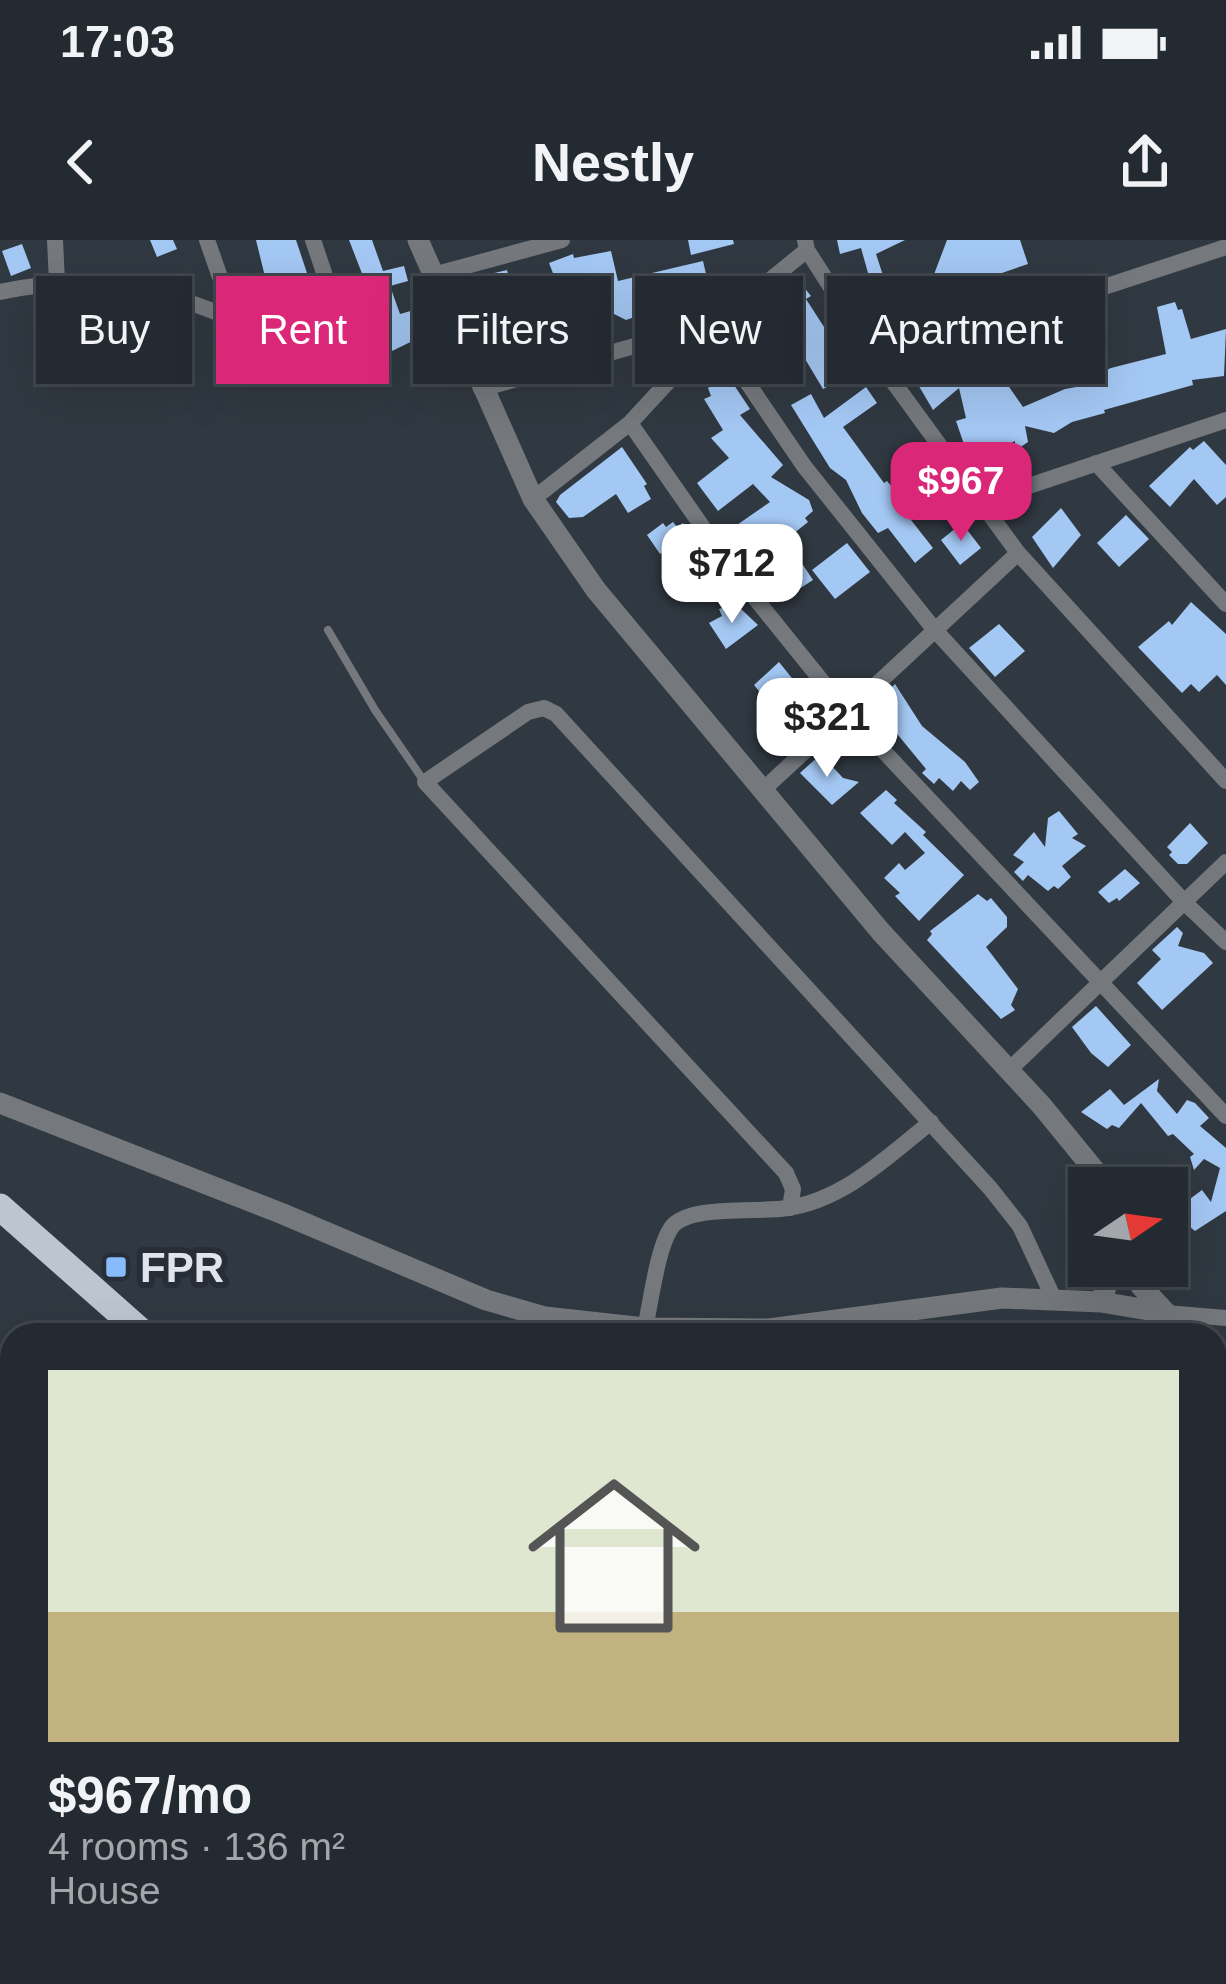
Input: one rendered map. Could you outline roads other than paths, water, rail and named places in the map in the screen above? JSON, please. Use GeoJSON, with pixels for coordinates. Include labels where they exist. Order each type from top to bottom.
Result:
{"type":"FeatureCollection","features":[{"type":"Feature","properties":{"kind":"highway"},"geometry":{"type":"LineString","coordinates":[[0,1207],[132,1323]]}},
{"type":"Feature","properties":{"kind":"street"},"geometry":{"type":"LineString","coordinates":[[55,240],[56,276]]}},
{"type":"Feature","properties":{"kind":"street"},"geometry":{"type":"LineString","coordinates":[[207,240],[220,276]]}},
{"type":"Feature","properties":{"kind":"street"},"geometry":{"type":"LineString","coordinates":[[313,240],[326,276]]}},
{"type":"Feature","properties":{"kind":"street"},"geometry":{"type":"LineString","coordinates":[[418,240],[532,499],[596,590],[881,932],[1091,1167]]}},
{"type":"Feature","properties":{"kind":"street"},"geometry":{"type":"LineString","coordinates":[[433,275],[562,240]]}},
{"type":"Feature","properties":{"kind":"street"},"geometry":{"type":"LineString","coordinates":[[771,276],[806,245],[827,279]]}},
{"type":"Feature","properties":{"kind":"street"},"geometry":{"type":"LineString","coordinates":[[1105,287],[1226,248]]}},
{"type":"Feature","properties":{"kind":"street"},"geometry":{"type":"LineString","coordinates":[[0,292],[36,286]]}},
{"type":"Feature","properties":{"kind":"street"},"geometry":{"type":"LineString","coordinates":[[482,389],[635,346]]}},
{"type":"Feature","properties":{"kind":"street"},"geometry":{"type":"LineString","coordinates":[[532,499],[630,424],[666,384]]}},
{"type":"Feature","properties":{"kind":"street"},"geometry":{"type":"LineString","coordinates":[[748,384],[804,466],[934,629],[1226,942]]}},
{"type":"Feature","properties":{"kind":"street"},"geometry":{"type":"LineString","coordinates":[[895,384],[1018,553],[1226,781]]}},
{"type":"Feature","properties":{"kind":"street"},"geometry":{"type":"LineString","coordinates":[[630,424],[734,572],[846,711],[1226,1116]]}},
{"type":"Feature","properties":{"kind":"street"},"geometry":{"type":"LineString","coordinates":[[984,501],[1223,425]]}},
{"type":"Feature","properties":{"kind":"street"},"geometry":{"type":"LineString","coordinates":[[1096,463],[1226,604]]}},
{"type":"Feature","properties":{"kind":"street"},"geometry":{"type":"LineString","coordinates":[[764,789],[1018,553]]}},
{"type":"Feature","properties":{"kind":"street"},"geometry":{"type":"LineString","coordinates":[[790,1208],[793,1189],[786,1173],[425,782],[528,712],[550,710],[931,1122],[1020,1226],[1054,1298]]}},
{"type":"Feature","properties":{"kind":"street"},"geometry":{"type":"LineString","coordinates":[[1008,1071],[1226,862]]}},
{"type":"Feature","properties":{"kind":"street"},"geometry":{"type":"LineString","coordinates":[[0,1103],[486,1300],[579,1323]]}},
{"type":"Feature","properties":{"kind":"street"},"geometry":{"type":"LineString","coordinates":[[646,1323],[666,1239],[677,1221],[693,1214],[790,1208],[825,1198],[859,1179],[931,1122]]}},
{"type":"Feature","properties":{"kind":"street"},"geometry":{"type":"LineString","coordinates":[[1101,1302],[1106,1287]]}},
{"type":"Feature","properties":{"kind":"street"},"geometry":{"type":"LineString","coordinates":[[1142,1287],[1166,1313]]}},
{"type":"Feature","properties":{"kind":"street"},"geometry":{"type":"LineString","coordinates":[[821,1323],[964,1300],[1054,1298],[1226,1318]]}},
{"type":"Feature","properties":{"kind":"lane"},"geometry":{"type":"LineString","coordinates":[[328,630],[374,710],[425,782]]}},
{"type":"Feature","properties":{"kind":"place","name":"FPR"},"geometry":{"type":"Point","coordinates":[116,1267]}}]}
